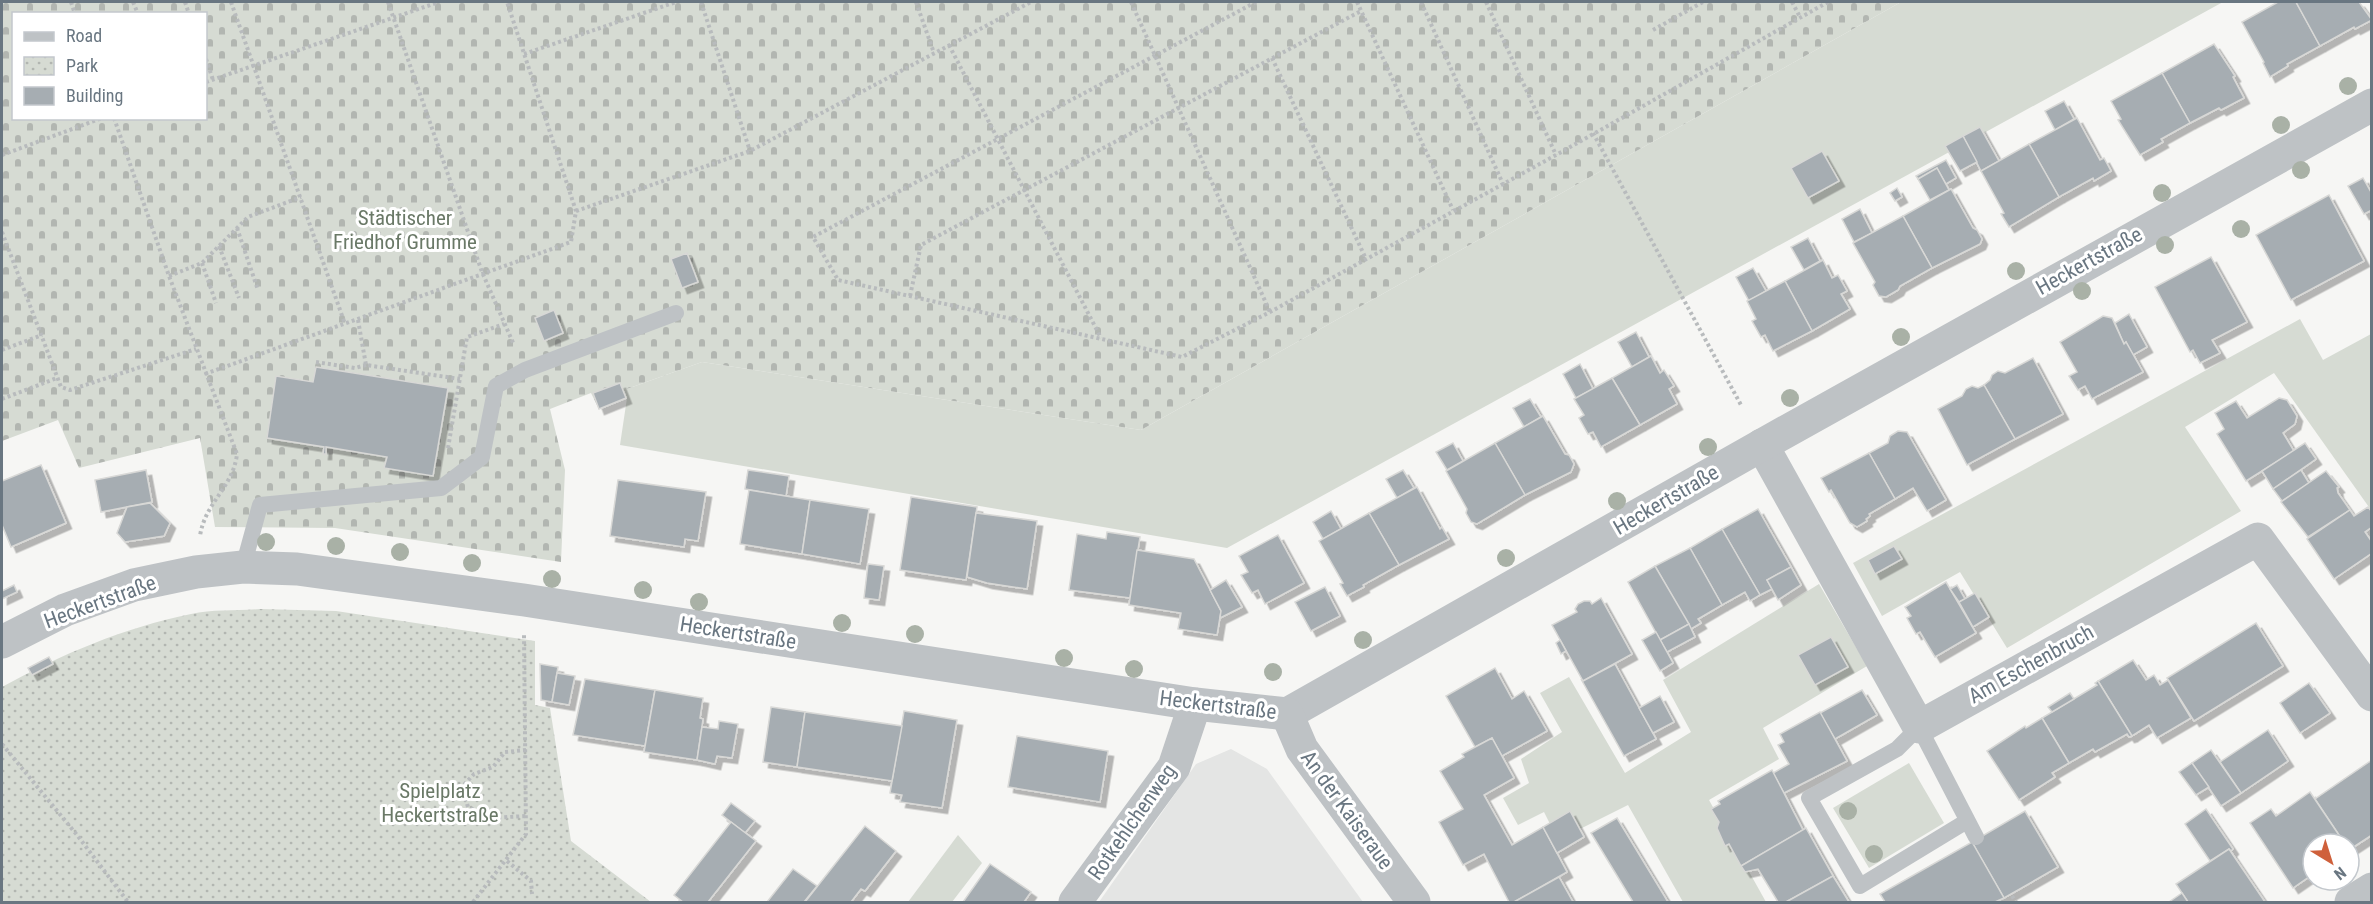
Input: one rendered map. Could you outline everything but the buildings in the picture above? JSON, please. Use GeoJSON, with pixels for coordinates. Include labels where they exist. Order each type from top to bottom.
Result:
{"type":"FeatureCollection","features":[{"type":"Feature","properties":{"kind":"street","name":"Heckertstraße"},"geometry":{"type":"LineString","coordinates":[[2,642],[65,610],[123,589],[196,572],[243,567],[297,569],[524,600],[1195,704],[1287,714],[1762,445],[2372,105]]}},
{"type":"Feature","properties":{"kind":"street"},"geometry":{"type":"LineString","coordinates":[[1762,445],[1919,727]]}},
{"type":"Feature","properties":{"kind":"street","name":"Am Eschenbruch"},"geometry":{"type":"LineString","coordinates":[[1919,727],[2258,539],[2372,695]]}},
{"type":"Feature","properties":{"kind":"street","name":"Rotkehlchenweg"},"geometry":{"type":"LineString","coordinates":[[1075,903],[1174,767],[1195,704]]}},
{"type":"Feature","properties":{"kind":"street","name":"An der Kaiseraue"},"geometry":{"type":"LineString","coordinates":[[1287,714],[1302,749],[1414,903]]}},
{"type":"Feature","properties":{"kind":"street"},"geometry":{"type":"LineString","coordinates":[[2351,903],[2372,889]]}},
{"type":"Feature","properties":{"kind":"lane"},"geometry":{"type":"LineString","coordinates":[[243,567],[260,505],[441,488],[482,457],[496,386],[525,370],[676,313]]}},
{"type":"Feature","properties":{"kind":"lane"},"geometry":{"type":"LineString","coordinates":[[1967,821],[1860,886],[1809,798],[1897,749],[1919,727],[1976,837]]}},
{"type":"Feature","properties":{"kind":"path"},"geometry":{"type":"LineString","coordinates":[[231,2],[345,324]]}},
{"type":"Feature","properties":{"kind":"path"},"geometry":{"type":"LineString","coordinates":[[388,2],[483,274],[525,370]]}},
{"type":"Feature","properties":{"kind":"path"},"geometry":{"type":"LineString","coordinates":[[207,82],[439,2]]}},
{"type":"Feature","properties":{"kind":"path"},"geometry":{"type":"LineString","coordinates":[[205,374],[572,242],[576,211],[507,2]]}},
{"type":"Feature","properties":{"kind":"path"},"geometry":{"type":"LineString","coordinates":[[525,54],[676,2]]}},
{"type":"Feature","properties":{"kind":"path"},"geometry":{"type":"LineString","coordinates":[[701,2],[750,151]]}},
{"type":"Feature","properties":{"kind":"path"},"geometry":{"type":"LineString","coordinates":[[916,2],[934,52]]}},
{"type":"Feature","properties":{"kind":"path"},"geometry":{"type":"LineString","coordinates":[[576,211],[750,151],[1031,2]]}},
{"type":"Feature","properties":{"kind":"path"},"geometry":{"type":"LineString","coordinates":[[1131,2],[1270,312]]}},
{"type":"Feature","properties":{"kind":"path"},"geometry":{"type":"LineString","coordinates":[[1256,2],[813,237],[838,280],[1182,357],[1270,312],[1556,155],[1827,2]]}},
{"type":"Feature","properties":{"kind":"path"},"geometry":{"type":"LineString","coordinates":[[1357,2],[1453,210]]}},
{"type":"Feature","properties":{"kind":"path"},"geometry":{"type":"LineString","coordinates":[[1420,2],[1503,184]]}},
{"type":"Feature","properties":{"kind":"path"},"geometry":{"type":"LineString","coordinates":[[1486,2],[1556,155]]}},
{"type":"Feature","properties":{"kind":"path"},"geometry":{"type":"LineString","coordinates":[[1653,30],[1703,2]]}},
{"type":"Feature","properties":{"kind":"path"},"geometry":{"type":"LineString","coordinates":[[1792,2],[1800,17]]}},
{"type":"Feature","properties":{"kind":"path"},"geometry":{"type":"LineString","coordinates":[[910,296],[921,245],[1361,11]]}},
{"type":"Feature","properties":{"kind":"path"},"geometry":{"type":"LineString","coordinates":[[949,45],[1101,339]]}},
{"type":"Feature","properties":{"kind":"path"},"geometry":{"type":"LineString","coordinates":[[1272,58],[1366,259]]}},
{"type":"Feature","properties":{"kind":"path"},"geometry":{"type":"LineString","coordinates":[[207,62],[213,80]]}},
{"type":"Feature","properties":{"kind":"path"},"geometry":{"type":"LineString","coordinates":[[2,155],[97,120]]}},
{"type":"Feature","properties":{"kind":"path"},"geometry":{"type":"LineString","coordinates":[[115,120],[169,276],[237,453],[235,470],[202,521],[196,572]]}},
{"type":"Feature","properties":{"kind":"path"},"geometry":{"type":"LineString","coordinates":[[1593,133],[1741,405]]}},
{"type":"Feature","properties":{"kind":"path"},"geometry":{"type":"LineString","coordinates":[[169,276],[202,263],[248,217],[301,197]]}},
{"type":"Feature","properties":{"kind":"path"},"geometry":{"type":"LineString","coordinates":[[237,228],[258,290]]}},
{"type":"Feature","properties":{"kind":"path"},"geometry":{"type":"LineString","coordinates":[[2,232],[61,387],[70,390],[196,349]]}},
{"type":"Feature","properties":{"kind":"path"},"geometry":{"type":"LineString","coordinates":[[219,246],[239,298]]}},
{"type":"Feature","properties":{"kind":"path"},"geometry":{"type":"LineString","coordinates":[[202,263],[216,303]]}},
{"type":"Feature","properties":{"kind":"path"},"geometry":{"type":"LineString","coordinates":[[358,320],[366,366]]}},
{"type":"Feature","properties":{"kind":"path"},"geometry":{"type":"LineString","coordinates":[[447,451],[467,337],[504,324]]}},
{"type":"Feature","properties":{"kind":"path"},"geometry":{"type":"LineString","coordinates":[[2,350],[42,335]]}},
{"type":"Feature","properties":{"kind":"path"},"geometry":{"type":"LineString","coordinates":[[316,362],[355,368],[366,366],[460,379]]}},
{"type":"Feature","properties":{"kind":"path"},"geometry":{"type":"LineString","coordinates":[[2,399],[57,378]]}},
{"type":"Feature","properties":{"kind":"path"},"geometry":{"type":"LineString","coordinates":[[472,903],[526,834],[524,600]]}},
{"type":"Feature","properties":{"kind":"path"},"geometry":{"type":"LineString","coordinates":[[2,744],[77,835],[128,903]]}},
{"type":"Feature","properties":{"kind":"path"},"geometry":{"type":"LineString","coordinates":[[526,750],[505,752],[493,767],[474,774],[462,787],[468,807],[490,818],[526,816]]}},
{"type":"Feature","properties":{"kind":"path"},"geometry":{"type":"LineString","coordinates":[[507,861],[531,881],[532,894]]}},
{"type":"Feature","properties":{"kind":"path"},"geometry":{"type":"LineString","coordinates":[[2012,896],[2016,903]]}},
{"type":"Feature","properties":{"kind":"shaded area"},"geometry":{"type":"Polygon","coordinates":[[[1231,749],[1267,769],[1363,902],[1099,902],[1196,764],[1231,749]]]}},
{"type":"Feature","properties":{"kind":"green space","name":"Städtischer Friedhof Grumme"},"geometry":{"type":"Polygon","coordinates":[[[2,2],[1901,2],[1141,430],[702,362],[624,390],[627,398],[599,409],[591,393],[550,409],[565,470],[561,562],[335,528],[215,527],[200,438],[79,468],[58,420],[2,441],[2,2]]]}},
{"type":"Feature","properties":{"kind":"green space"},"geometry":{"type":"Polygon","coordinates":[[[1901,2],[2223,2],[1227,548],[620,445],[627,398],[624,390],[702,362],[1141,430],[1901,2]]]}},
{"type":"Feature","properties":{"kind":"green space"},"geometry":{"type":"Polygon","coordinates":[[[2300,319],[2323,360],[2371,334],[2371,510],[2274,373],[2185,427],[2241,511],[2007,648],[1960,572],[1882,616],[1853,563],[2300,319]]]}},
{"type":"Feature","properties":{"kind":"green space"},"geometry":{"type":"Polygon","coordinates":[[[1819,584],[1867,666],[1763,728],[1779,759],[1709,800],[1766,902],[1683,902],[1628,805],[1558,840],[1544,812],[1518,825],[1503,798],[1529,783],[1521,759],[1562,732],[1540,693],[1569,677],[1625,773],[1691,732],[1663,680],[1819,584]]]}},
{"type":"Feature","properties":{"kind":"green space","name":"Spielplatz Heckertstraße"},"geometry":{"type":"Polygon","coordinates":[[[260,609],[336,611],[535,641],[535,705],[550,708],[571,841],[651,902],[2,902],[2,687],[70,653],[141,627],[199,612],[260,609]]]}},
{"type":"Feature","properties":{"kind":"green space"},"geometry":{"type":"Polygon","coordinates":[[[1909,763],[1944,823],[1869,868],[1833,808],[1909,763]]]}},
{"type":"Feature","properties":{"kind":"green space"},"geometry":{"type":"Polygon","coordinates":[[[958,835],[982,863],[952,902],[908,902],[958,835]]]}}]}
